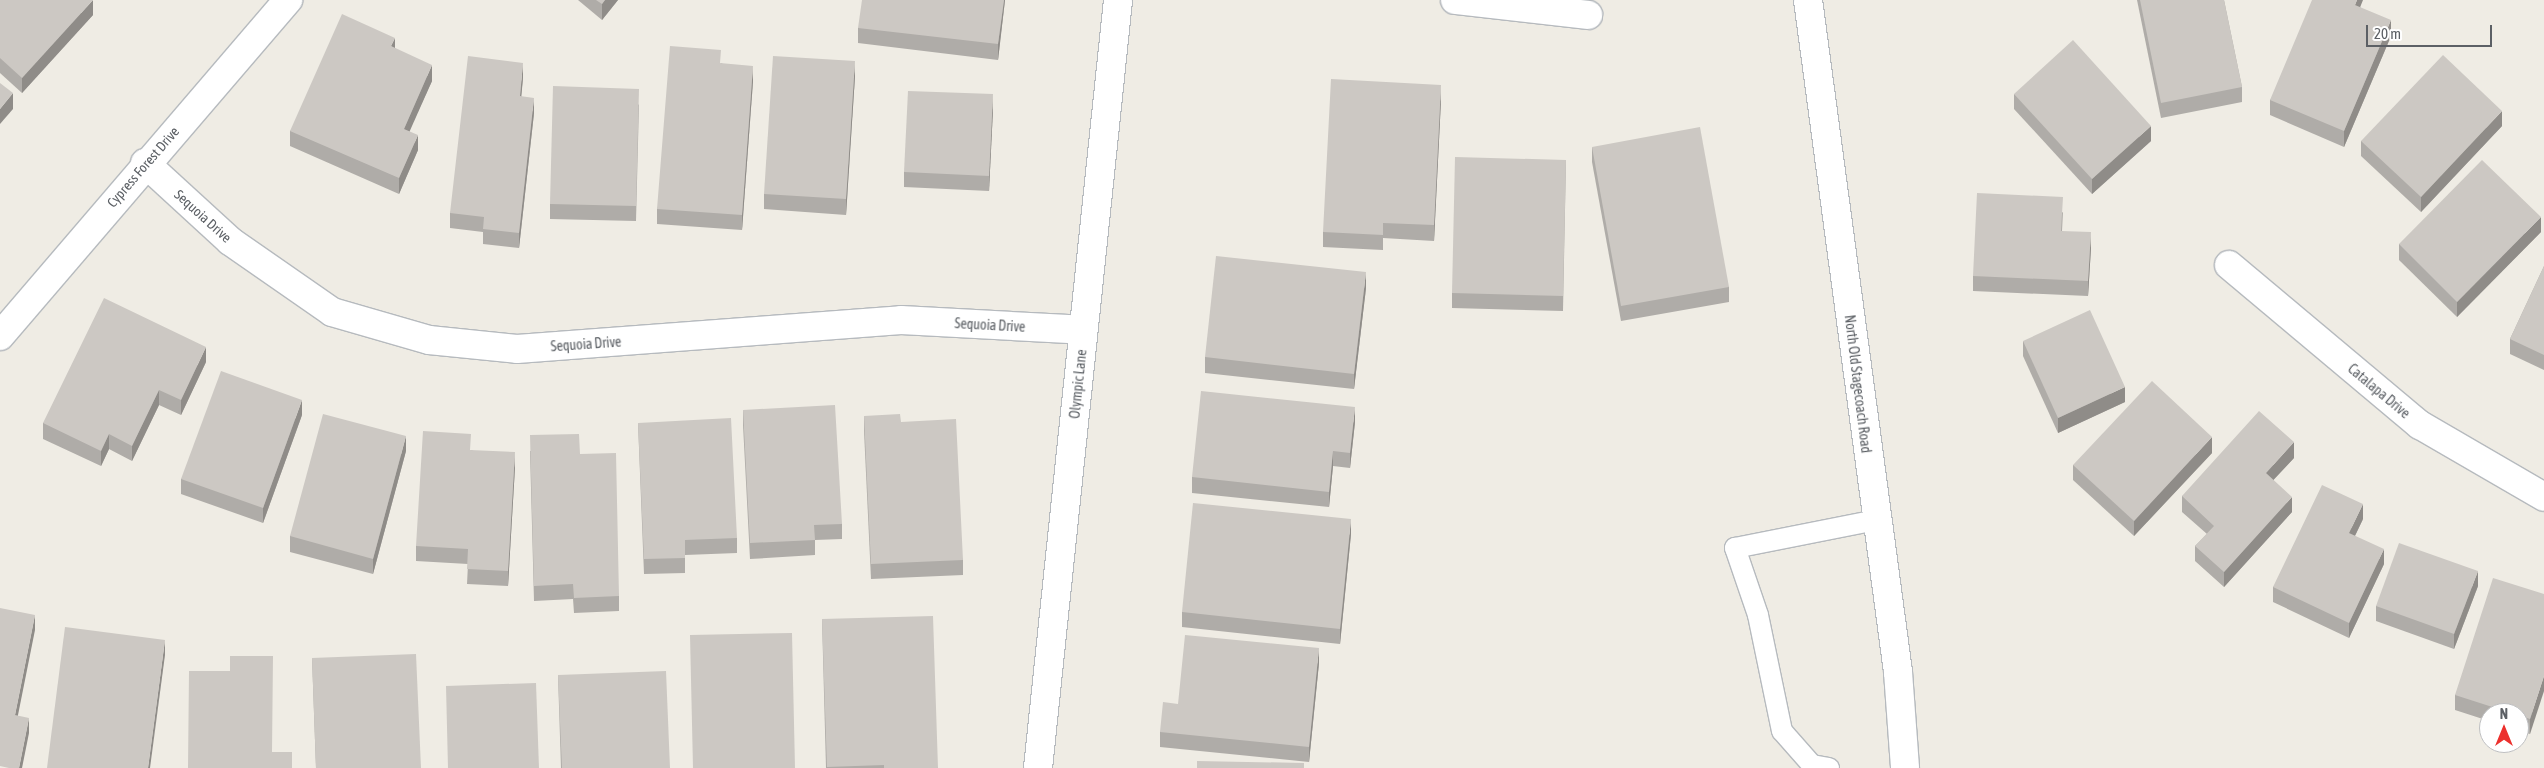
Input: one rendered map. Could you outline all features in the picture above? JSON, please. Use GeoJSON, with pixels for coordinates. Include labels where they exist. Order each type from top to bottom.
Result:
{"type":"FeatureCollection","features":[{"type":"Feature","properties":{"kind":"street","name":"Cypress Forest Drive"},"geometry":{"type":"LineString","coordinates":[[0,336],[145,163],[288,0]]}},
{"type":"Feature","properties":{"kind":"street","name":"Olympic Lane"},"geometry":{"type":"LineString","coordinates":[[1038,768],[1118,0]]}},
{"type":"Feature","properties":{"kind":"street"},"geometry":{"type":"LineString","coordinates":[[1455,0],[1588,15]]}},
{"type":"Feature","properties":{"kind":"street","name":"North Old Stagecoach Road"},"geometry":{"type":"LineString","coordinates":[[1808,0],[1876,520],[1898,672],[1905,768]]}},
{"type":"Feature","properties":{"kind":"street","name":"Sequoia Drive"},"geometry":{"type":"LineString","coordinates":[[145,163],[230,241],[332,312],[429,340],[517,349],[901,320],[1083,330]]}},
{"type":"Feature","properties":{"kind":"street","name":"Catalapa Drive"},"geometry":{"type":"LineString","coordinates":[[2229,265],[2420,425],[2544,498]]}},
{"type":"Feature","properties":{"kind":"lane"},"geometry":{"type":"LineString","coordinates":[[1829,768],[1812,765],[1782,731],[1758,615],[1735,548],[1876,520]]}},
{"type":"Feature","properties":{"kind":"building"},"geometry":{"type":"Polygon","coordinates":[[[0,0],[93,0],[22,78],[0,58],[0,0]]]}},
{"type":"Feature","properties":{"kind":"building"},"geometry":{"type":"Polygon","coordinates":[[[596,0],[605,0],[602,4],[596,0]]]}},
{"type":"Feature","properties":{"kind":"building"},"geometry":{"type":"Polygon","coordinates":[[[862,0],[1004,0],[998,44],[858,28],[862,0]]]}},
{"type":"Feature","properties":{"kind":"building"},"geometry":{"type":"Polygon","coordinates":[[[2140,0],[2224,0],[2242,87],[2161,103],[2140,0]]]}},
{"type":"Feature","properties":{"kind":"building"},"geometry":{"type":"Polygon","coordinates":[[[2312,0],[2357,0],[2355,5],[2391,20],[2344,131],[2270,100],[2312,0]]]}},
{"type":"Feature","properties":{"kind":"building"},"geometry":{"type":"Polygon","coordinates":[[[342,14],[395,38],[391,46],[432,65],[404,129],[418,135],[399,178],[290,131],[342,14]]]}},
{"type":"Feature","properties":{"kind":"building"},"geometry":{"type":"Polygon","coordinates":[[[2073,40],[2151,126],[2092,179],[2014,94],[2073,40]]]}},
{"type":"Feature","properties":{"kind":"building"},"geometry":{"type":"Polygon","coordinates":[[[670,46],[721,50],[720,63],[753,66],[742,215],[657,209],[670,46]]]}},
{"type":"Feature","properties":{"kind":"building"},"geometry":{"type":"Polygon","coordinates":[[[2443,55],[2502,111],[2421,197],[2361,141],[2443,55]]]}},
{"type":"Feature","properties":{"kind":"building"},"geometry":{"type":"Polygon","coordinates":[[[468,56],[523,63],[520,96],[534,98],[519,233],[483,229],[484,217],[450,213],[468,56]]]}},
{"type":"Feature","properties":{"kind":"building"},"geometry":{"type":"Polygon","coordinates":[[[773,56],[855,61],[846,199],[764,194],[773,56]]]}},
{"type":"Feature","properties":{"kind":"building"},"geometry":{"type":"Polygon","coordinates":[[[1331,79],[1441,85],[1434,225],[1383,223],[1383,235],[1323,232],[1331,79]]]}},
{"type":"Feature","properties":{"kind":"building"},"geometry":{"type":"Polygon","coordinates":[[[0,83],[13,93],[0,109],[0,83]]]}},
{"type":"Feature","properties":{"kind":"building"},"geometry":{"type":"Polygon","coordinates":[[[553,86],[639,89],[636,206],[550,204],[553,86]]]}},
{"type":"Feature","properties":{"kind":"building"},"geometry":{"type":"Polygon","coordinates":[[[908,91],[993,94],[989,176],[904,172],[908,91]]]}},
{"type":"Feature","properties":{"kind":"building"},"geometry":{"type":"Polygon","coordinates":[[[1700,127],[1729,287],[1621,306],[1592,147],[1700,127]]]}},
{"type":"Feature","properties":{"kind":"building"},"geometry":{"type":"Polygon","coordinates":[[[1455,157],[1566,160],[1563,296],[1452,293],[1455,157]]]}},
{"type":"Feature","properties":{"kind":"building"},"geometry":{"type":"Polygon","coordinates":[[[2482,160],[2541,217],[2457,302],[2399,244],[2482,160]]]}},
{"type":"Feature","properties":{"kind":"building"},"geometry":{"type":"Polygon","coordinates":[[[1977,193],[2063,197],[2061,231],[2091,232],[2088,281],[1973,276],[1977,193]]]}},
{"type":"Feature","properties":{"kind":"building"},"geometry":{"type":"Polygon","coordinates":[[[1216,256],[1366,272],[1354,374],[1205,357],[1216,256]]]}},
{"type":"Feature","properties":{"kind":"building"},"geometry":{"type":"Polygon","coordinates":[[[2544,266],[2544,355],[2510,339],[2544,266]]]}},
{"type":"Feature","properties":{"kind":"building"},"geometry":{"type":"Polygon","coordinates":[[[104,298],[206,347],[181,400],[159,390],[132,446],[109,434],[101,451],[43,423],[104,298]]]}},
{"type":"Feature","properties":{"kind":"building"},"geometry":{"type":"Polygon","coordinates":[[[2090,310],[2125,387],[2058,418],[2023,341],[2090,310]]]}},
{"type":"Feature","properties":{"kind":"building"},"geometry":{"type":"Polygon","coordinates":[[[221,371],[302,400],[263,508],[181,479],[221,371]]]}},
{"type":"Feature","properties":{"kind":"building"},"geometry":{"type":"Polygon","coordinates":[[[2152,381],[2212,437],[2134,521],[2073,465],[2152,381]]]}},
{"type":"Feature","properties":{"kind":"building"},"geometry":{"type":"Polygon","coordinates":[[[1201,391],[1355,407],[1350,453],[1333,451],[1329,492],[1192,477],[1201,391]]]}},
{"type":"Feature","properties":{"kind":"building"},"geometry":{"type":"Polygon","coordinates":[[[835,405],[842,524],[814,525],[815,540],[750,543],[743,410],[835,405]]]}},
{"type":"Feature","properties":{"kind":"building"},"geometry":{"type":"Polygon","coordinates":[[[2259,411],[2294,442],[2266,473],[2292,497],[2224,572],[2195,546],[2214,526],[2182,496],[2259,411]]]}},
{"type":"Feature","properties":{"kind":"building"},"geometry":{"type":"Polygon","coordinates":[[[323,414],[406,436],[373,559],[290,536],[323,414]]]}},
{"type":"Feature","properties":{"kind":"building"},"geometry":{"type":"Polygon","coordinates":[[[900,414],[901,422],[956,419],[963,560],[871,564],[864,416],[900,414]]]}},
{"type":"Feature","properties":{"kind":"building"},"geometry":{"type":"Polygon","coordinates":[[[731,418],[737,538],[685,540],[685,558],[644,559],[638,423],[731,418]]]}},
{"type":"Feature","properties":{"kind":"building"},"geometry":{"type":"Polygon","coordinates":[[[423,431],[471,434],[470,450],[515,452],[508,571],[467,569],[468,549],[416,546],[423,431]]]}},
{"type":"Feature","properties":{"kind":"building"},"geometry":{"type":"Polygon","coordinates":[[[579,434],[580,454],[616,453],[619,596],[574,598],[573,584],[534,586],[530,435],[579,434]]]}},
{"type":"Feature","properties":{"kind":"building"},"geometry":{"type":"Polygon","coordinates":[[[2322,485],[2363,504],[2349,533],[2384,549],[2349,623],[2273,587],[2322,485]]]}},
{"type":"Feature","properties":{"kind":"building"},"geometry":{"type":"Polygon","coordinates":[[[1193,503],[1351,519],[1340,629],[1182,612],[1193,503]]]}},
{"type":"Feature","properties":{"kind":"building"},"geometry":{"type":"Polygon","coordinates":[[[2399,543],[2478,571],[2454,634],[2376,606],[2399,543]]]}},
{"type":"Feature","properties":{"kind":"building"},"geometry":{"type":"Polygon","coordinates":[[[2493,578],[2544,594],[2544,676],[2530,719],[2529,703],[2480,703],[2455,695],[2493,578]]]}},
{"type":"Feature","properties":{"kind":"building"},"geometry":{"type":"Polygon","coordinates":[[[0,608],[35,615],[15,715],[29,718],[19,768],[0,766],[0,608]]]}},
{"type":"Feature","properties":{"kind":"building"},"geometry":{"type":"Polygon","coordinates":[[[933,616],[938,768],[884,768],[884,765],[827,767],[822,619],[933,616]]]}},
{"type":"Feature","properties":{"kind":"building"},"geometry":{"type":"Polygon","coordinates":[[[65,627],[165,640],[148,768],[47,768],[65,627]]]}},
{"type":"Feature","properties":{"kind":"building"},"geometry":{"type":"Polygon","coordinates":[[[792,633],[795,768],[693,768],[690,635],[792,633]]]}},
{"type":"Feature","properties":{"kind":"building"},"geometry":{"type":"Polygon","coordinates":[[[1185,635],[1319,648],[1309,747],[1160,732],[1163,702],[1178,704],[1185,635]]]}},
{"type":"Feature","properties":{"kind":"building"},"geometry":{"type":"Polygon","coordinates":[[[416,654],[421,768],[316,768],[312,658],[416,654]]]}},
{"type":"Feature","properties":{"kind":"building"},"geometry":{"type":"Polygon","coordinates":[[[230,656],[273,656],[272,752],[292,752],[292,768],[188,768],[189,671],[230,671],[230,656]]]}},
{"type":"Feature","properties":{"kind":"building"},"geometry":{"type":"Polygon","coordinates":[[[666,671],[670,768],[562,768],[558,675],[666,671]]]}},
{"type":"Feature","properties":{"kind":"building"},"geometry":{"type":"Polygon","coordinates":[[[536,683],[539,768],[448,768],[446,686],[536,683]]]}},
{"type":"Feature","properties":{"kind":"building"},"geometry":{"type":"Polygon","coordinates":[[[1197,761],[1304,763],[1304,768],[1197,768],[1197,761]]]}}]}
